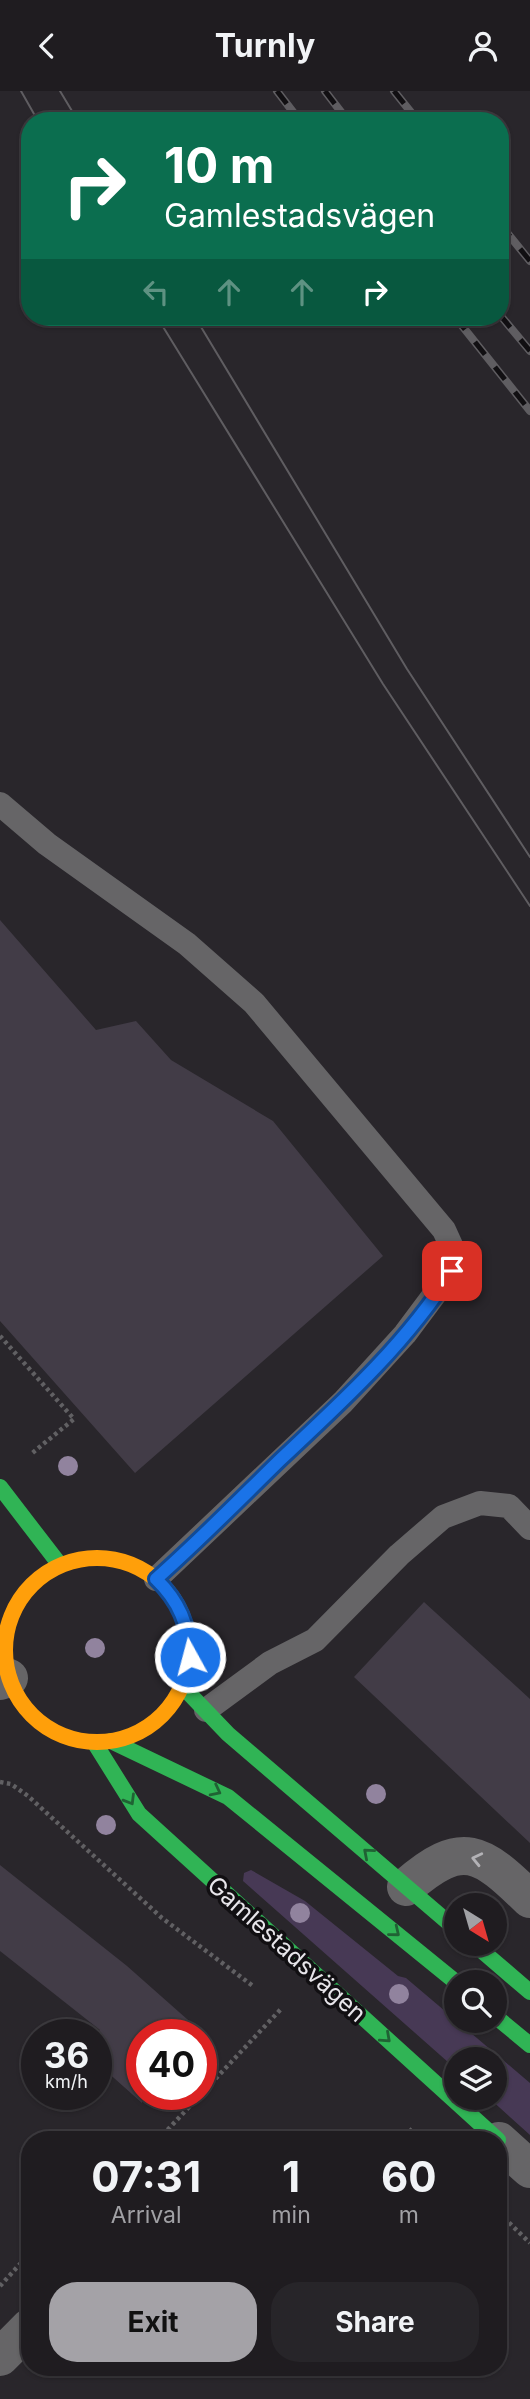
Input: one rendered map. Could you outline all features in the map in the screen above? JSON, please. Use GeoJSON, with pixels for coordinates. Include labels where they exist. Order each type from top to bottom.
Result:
{"type":"FeatureCollection","features":[{"type":"Feature","properties":{"kind":"street"},"geometry":{"type":"LineString","coordinates":[[0,1487],[60,1565]]}},
{"type":"Feature","properties":{"kind":"street"},"geometry":{"type":"LineString","coordinates":[[88,1557],[117,1559],[144,1570],[156,1579],[175,1600],[187,1627],[190,1657],[182,1686],[166,1712],[141,1732],[102,1742],[78,1741],[48,1729],[24,1706],[4,1679],[4,1644],[13,1611],[32,1584],[60,1565],[88,1557]]}},
{"type":"Feature","properties":{"kind":"street"},"geometry":{"type":"LineString","coordinates":[[182,1686],[229,1734],[444,1919]]}},
{"type":"Feature","properties":{"kind":"street"},"geometry":{"type":"LineString","coordinates":[[102,1742],[228,1797],[444,1972]]}},
{"type":"Feature","properties":{"kind":"street","name":"Gamlestadsvägen"},"geometry":{"type":"LineString","coordinates":[[102,1742],[139,1814],[488,2131]]}},
{"type":"Feature","properties":{"kind":"street"},"geometry":{"type":"LineString","coordinates":[[406,1887],[431,1865],[459,1855],[492,1862],[530,1899]]}},
{"type":"Feature","properties":{"kind":"street"},"geometry":{"type":"LineString","coordinates":[[489,1957],[530,1992]]}},
{"type":"Feature","properties":{"kind":"street"},"geometry":{"type":"LineString","coordinates":[[507,2026],[530,2045]]}},
{"type":"Feature","properties":{"kind":"street","name":"Gamlestadsvägen"},"geometry":{"type":"LineString","coordinates":[[507,2148],[530,2169]]}},
{"type":"Feature","properties":{"kind":"street"},"geometry":{"type":"LineString","coordinates":[[0,2357],[21,2335]]}},
{"type":"Feature","properties":{"kind":"lane"},"geometry":{"type":"LineString","coordinates":[[0,804],[47,844],[187,944],[254,1003],[444,1230],[454,1252],[452,1271],[436,1296],[405,1334],[343,1402],[156,1579]]}},
{"type":"Feature","properties":{"kind":"lane"},"geometry":{"type":"LineString","coordinates":[[206,1710],[270,1664],[315,1640],[399,1555],[443,1517],[480,1503],[509,1506],[530,1528]]}},
{"type":"Feature","properties":{"kind":"path"},"geometry":{"type":"LineString","coordinates":[[0,1336],[74,1419],[21,1462]]}},
{"type":"Feature","properties":{"kind":"path"},"geometry":{"type":"LineString","coordinates":[[0,1781],[11,1784],[28,1796],[162,1918],[260,1992]]}},
{"type":"Feature","properties":{"kind":"path"},"geometry":{"type":"LineString","coordinates":[[271,2000],[292,2018]]}},
{"type":"Feature","properties":{"kind":"path"},"geometry":{"type":"LineString","coordinates":[[166,2131],[282,2008]]}},
{"type":"Feature","properties":{"kind":"path"},"geometry":{"type":"LineString","coordinates":[[401,2121],[412,2131]]}},
{"type":"Feature","properties":{"kind":"path"},"geometry":{"type":"LineString","coordinates":[[507,2221],[530,2243]]}},
{"type":"Feature","properties":{"kind":"path"},"geometry":{"type":"LineString","coordinates":[[0,2286],[21,2263]]}},
{"type":"Feature","properties":{"kind":"shaded area"},"geometry":{"type":"Polygon","coordinates":[[[251,1870],[305,1901],[398,1976],[406,1978],[444,2010],[444,2033],[471,2033],[487,2047],[444,2047],[444,2059],[243,1881],[244,1873],[251,1870]]]}},
{"type":"Feature","properties":{"kind":"shaded area"},"geometry":{"type":"Polygon","coordinates":[[[507,2064],[530,2083],[530,2135],[502,2110],[507,2110],[507,2064]]]}},
{"type":"Feature","properties":{"kind":"building"},"geometry":{"type":"Polygon","coordinates":[[[0,920],[96,1030],[136,1021],[171,1060],[273,1121],[383,1256],[135,1473],[0,1321],[0,920]]]}},
{"type":"Feature","properties":{"kind":"building"},"geometry":{"type":"Polygon","coordinates":[[[424,1602],[530,1699],[530,1843],[354,1677],[424,1602]]]}},
{"type":"Feature","properties":{"kind":"building"},"geometry":{"type":"Polygon","coordinates":[[[0,1865],[127,1966],[187,2019],[126,2019],[126,2089],[112,2076],[112,2019],[86,2019],[0,1951],[0,1865]]]}},
{"type":"Feature","properties":{"kind":"tram line"},"geometry":{"type":"LineString","coordinates":[[21,91],[33,112]]}},
{"type":"Feature","properties":{"kind":"tram line"},"geometry":{"type":"LineString","coordinates":[[60,91],[73,112]]}},
{"type":"Feature","properties":{"kind":"tram line"},"geometry":{"type":"LineString","coordinates":[[163,326],[383,684],[530,906]]}},
{"type":"Feature","properties":{"kind":"tram line"},"geometry":{"type":"LineString","coordinates":[[200,326],[407,669],[530,857]]}},
{"type":"Feature","properties":{"kind":"railway"},"geometry":{"type":"LineString","coordinates":[[277,91],[293,112]]}},
{"type":"Feature","properties":{"kind":"railway"},"geometry":{"type":"LineString","coordinates":[[325,91],[341,112]]}},
{"type":"Feature","properties":{"kind":"railway"},"geometry":{"type":"LineString","coordinates":[[394,91],[411,112]]}},
{"type":"Feature","properties":{"kind":"railway"},"geometry":{"type":"LineString","coordinates":[[509,235],[530,261]]}},
{"type":"Feature","properties":{"kind":"railway"},"geometry":{"type":"LineString","coordinates":[[462,326],[530,411]]}},
{"type":"Feature","properties":{"kind":"railway"},"geometry":{"type":"LineString","coordinates":[[509,326],[530,351]]}},
{"type":"Feature","properties":{"kind":"traffic: fast"},"geometry":{"type":"LineString","coordinates":[[0,1487],[60,1565]]}},
{"type":"Feature","properties":{"kind":"traffic: fast"},"geometry":{"type":"LineString","coordinates":[[182,1686],[228,1734],[444,1919]]}},
{"type":"Feature","properties":{"kind":"traffic: fast"},"geometry":{"type":"LineString","coordinates":[[111,1741],[228,1797],[444,1972]]}},
{"type":"Feature","properties":{"kind":"traffic: fast"},"geometry":{"type":"LineString","coordinates":[[94,1742],[139,1814],[488,2131]]}},
{"type":"Feature","properties":{"kind":"traffic: fast"},"geometry":{"type":"LineString","coordinates":[[489,1957],[530,1992]]}},
{"type":"Feature","properties":{"kind":"traffic: fast"},"geometry":{"type":"LineString","coordinates":[[507,2026],[530,2045]]}},
{"type":"Feature","properties":{"kind":"traffic: slow"},"geometry":{"type":"LineString","coordinates":[[97,1558],[115,1559],[132,1565],[148,1573],[162,1585],[174,1599],[182,1615],[188,1632],[189,1650],[188,1668],[182,1685],[174,1701],[162,1715],[148,1727],[132,1735],[115,1741],[97,1742],[79,1741],[62,1735],[46,1727],[32,1715],[20,1701],[12,1685],[6,1668],[5,1650],[6,1632],[12,1615],[20,1599],[32,1585],[46,1573],[62,1565],[79,1559],[97,1558]]}},
{"type":"Feature","properties":{"kind":"route"},"geometry":{"type":"LineString","coordinates":[[190,1657],[187,1627],[182,1614],[167,1589],[156,1579],[343,1402],[405,1334],[436,1296],[452,1271]]}}]}
